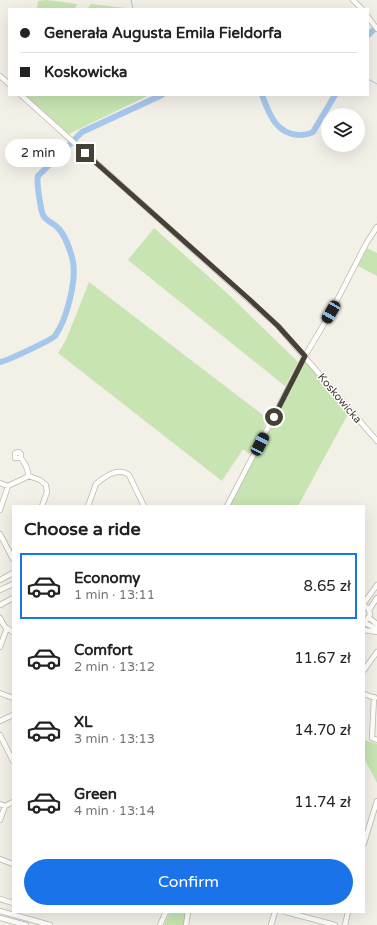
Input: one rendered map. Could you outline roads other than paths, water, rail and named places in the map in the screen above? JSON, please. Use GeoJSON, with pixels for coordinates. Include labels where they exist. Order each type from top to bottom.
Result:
{"type":"FeatureCollection","features":[{"type":"Feature","properties":{"kind":"street"},"geometry":{"type":"LineString","coordinates":[[353,0],[361,8]]}},
{"type":"Feature","properties":{"kind":"street"},"geometry":{"type":"LineString","coordinates":[[369,18],[376,27]]}},
{"type":"Feature","properties":{"kind":"street"},"geometry":{"type":"LineString","coordinates":[[0,76],[8,83]]}},
{"type":"Feature","properties":{"kind":"street","name":"Koskowicka"},"geometry":{"type":"LineString","coordinates":[[22,96],[278,326],[377,441]]}},
{"type":"Feature","properties":{"kind":"street"},"geometry":{"type":"LineString","coordinates":[[228,505],[305,356],[339,298],[367,242],[377,227]]}},
{"type":"Feature","properties":{"kind":"street"},"geometry":{"type":"LineString","coordinates":[[21,458],[26,466],[29,476]]}},
{"type":"Feature","properties":{"kind":"street"},"geometry":{"type":"LineString","coordinates":[[88,505],[96,484],[118,471],[125,472],[129,475],[144,505]]}},
{"type":"Feature","properties":{"kind":"street"},"geometry":{"type":"LineString","coordinates":[[0,483],[8,486],[29,476],[40,480],[46,485],[47,492],[42,505]]}},
{"type":"Feature","properties":{"kind":"street"},"geometry":{"type":"LineString","coordinates":[[0,510],[8,486]]}},
{"type":"Feature","properties":{"kind":"street"},"geometry":{"type":"LineString","coordinates":[[0,534],[12,556]]}},
{"type":"Feature","properties":{"kind":"street"},"geometry":{"type":"LineString","coordinates":[[0,580],[12,574]]}},
{"type":"Feature","properties":{"kind":"street"},"geometry":{"type":"LineString","coordinates":[[0,590],[12,584]]}},
{"type":"Feature","properties":{"kind":"street"},"geometry":{"type":"LineString","coordinates":[[365,602],[377,585]]}},
{"type":"Feature","properties":{"kind":"street"},"geometry":{"type":"LineString","coordinates":[[365,594],[373,590]]}},
{"type":"Feature","properties":{"kind":"street"},"geometry":{"type":"LineString","coordinates":[[377,598],[369,610],[369,618],[365,623],[377,630]]}},
{"type":"Feature","properties":{"kind":"street"},"geometry":{"type":"LineString","coordinates":[[0,605],[12,599]]}},
{"type":"Feature","properties":{"kind":"street"},"geometry":{"type":"LineString","coordinates":[[365,605],[369,610]]}},
{"type":"Feature","properties":{"kind":"street"},"geometry":{"type":"LineString","coordinates":[[0,618],[7,628],[12,631]]}},
{"type":"Feature","properties":{"kind":"street"},"geometry":{"type":"LineString","coordinates":[[369,618],[377,624]]}},
{"type":"Feature","properties":{"kind":"street"},"geometry":{"type":"LineString","coordinates":[[0,647],[7,628]]}},
{"type":"Feature","properties":{"kind":"street"},"geometry":{"type":"LineString","coordinates":[[365,630],[377,630]]}},
{"type":"Feature","properties":{"kind":"street"},"geometry":{"type":"LineString","coordinates":[[365,669],[377,652]]}},
{"type":"Feature","properties":{"kind":"street"},"geometry":{"type":"LineString","coordinates":[[0,693],[12,698]]}},
{"type":"Feature","properties":{"kind":"street"},"geometry":{"type":"LineString","coordinates":[[365,694],[375,698],[374,739]]}},
{"type":"Feature","properties":{"kind":"street"},"geometry":{"type":"LineString","coordinates":[[0,722],[12,716]]}},
{"type":"Feature","properties":{"kind":"street"},"geometry":{"type":"LineString","coordinates":[[0,735],[12,759]]}},
{"type":"Feature","properties":{"kind":"street"},"geometry":{"type":"LineString","coordinates":[[365,840],[377,801]]}},
{"type":"Feature","properties":{"kind":"street"},"geometry":{"type":"LineString","coordinates":[[0,820],[2,805],[12,802]]}},
{"type":"Feature","properties":{"kind":"street"},"geometry":{"type":"LineString","coordinates":[[0,859],[12,864]]}},
{"type":"Feature","properties":{"kind":"street"},"geometry":{"type":"LineString","coordinates":[[0,899],[12,903]]}},
{"type":"Feature","properties":{"kind":"street"},"geometry":{"type":"LineString","coordinates":[[0,911],[50,925]]}},
{"type":"Feature","properties":{"kind":"street"},"geometry":{"type":"LineString","coordinates":[[160,925],[166,913]]}},
{"type":"Feature","properties":{"kind":"street"},"geometry":{"type":"LineString","coordinates":[[186,925],[188,913]]}},
{"type":"Feature","properties":{"kind":"street"},"geometry":{"type":"LineString","coordinates":[[271,925],[275,913]]}},
{"type":"Feature","properties":{"kind":"street"},"geometry":{"type":"LineString","coordinates":[[297,913],[335,925]]}},
{"type":"Feature","properties":{"kind":"street"},"geometry":{"type":"LineString","coordinates":[[345,925],[348,913]]}},
{"type":"Feature","properties":{"kind":"street"},"geometry":{"type":"LineString","coordinates":[[0,918],[26,925]]}},
{"type":"Feature","properties":{"kind":"waterway"},"geometry":{"type":"LineString","coordinates":[[131,0],[133,8]]}},
{"type":"Feature","properties":{"kind":"waterway"},"geometry":{"type":"LineString","coordinates":[[369,34],[377,27]]}},
{"type":"Feature","properties":{"kind":"waterway"},"geometry":{"type":"LineString","coordinates":[[369,80],[377,84]]}},
{"type":"Feature","properties":{"kind":"waterway"},"geometry":{"type":"LineString","coordinates":[[0,362],[46,342],[55,336],[64,319],[70,298],[74,275],[72,257],[62,233],[43,215],[38,190],[38,176],[82,132],[160,96]]}},
{"type":"Feature","properties":{"kind":"waterway"},"geometry":{"type":"LineString","coordinates":[[262,96],[270,115],[278,126],[290,133],[298,135],[313,132],[334,96]]}}]}
